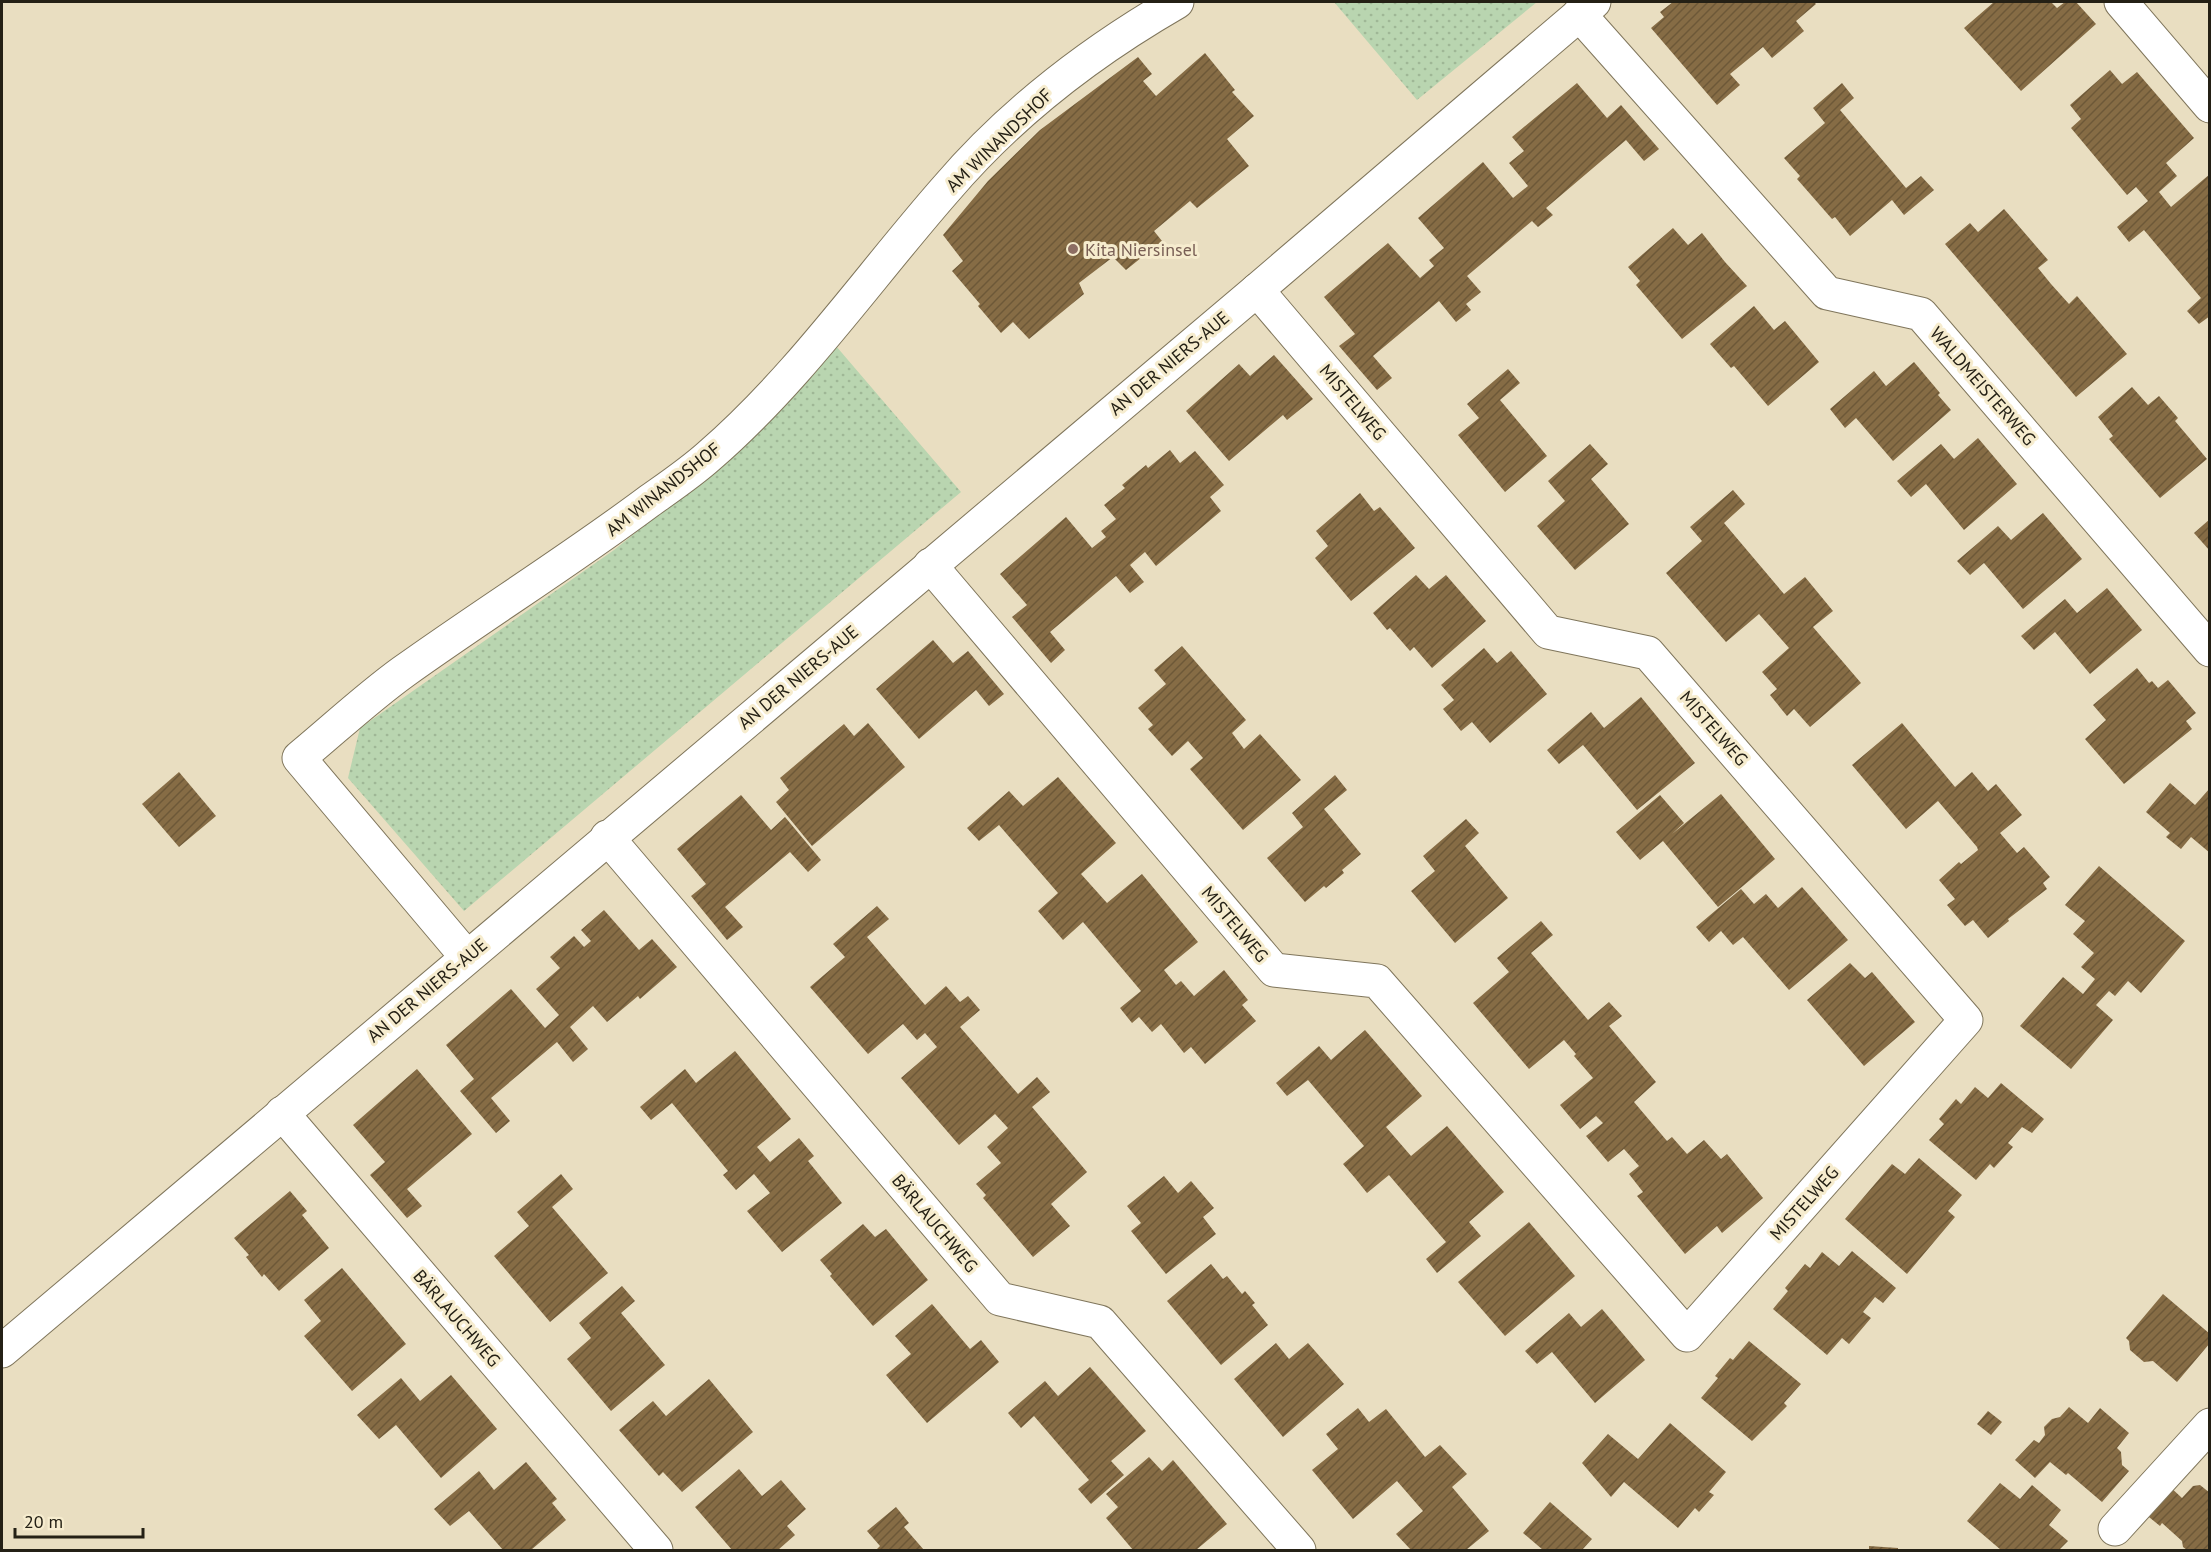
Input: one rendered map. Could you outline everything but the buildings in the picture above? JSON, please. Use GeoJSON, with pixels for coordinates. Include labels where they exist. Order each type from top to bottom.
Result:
{"type":"FeatureCollection","features":[{"type":"Feature","properties":{"kind":"street","name":"AM WINANDSHOF"},"geometry":{"type":"LineString","coordinates":[[466,956],[299,758],[400,674],[615,526],[708,457],[809,356],[946,188],[988,144],[1065,77],[1124,34],[1177,2]]}},
{"type":"Feature","properties":{"kind":"street"},"geometry":{"type":"LineString","coordinates":[[2121,2],[2210,106]]}},
{"type":"Feature","properties":{"kind":"street","name":"AN DER NIERS-AUE"},"geometry":{"type":"LineString","coordinates":[[2,1351],[466,956],[1257,290],[1586,8]]}},
{"type":"Feature","properties":{"kind":"street","name":"WALDMEISTERWEG"},"geometry":{"type":"LineString","coordinates":[[1586,8],[1827,293],[1921,314],[2210,650]]}},
{"type":"Feature","properties":{"kind":"street","name":"MISTELWEG"},"geometry":{"type":"LineString","coordinates":[[930,565],[1274,970],[1377,981],[1687,1335],[1966,1020],[1648,653],[1548,632],[1257,290]]}},
{"type":"Feature","properties":{"kind":"street","name":"BÄRLAUCHWEG"},"geometry":{"type":"LineString","coordinates":[[607,837],[999,1299],[1100,1322],[1299,1551]]}},
{"type":"Feature","properties":{"kind":"street","name":"BÄRLAUCHWEG"},"geometry":{"type":"LineString","coordinates":[[282,1113],[656,1551]]}},
{"type":"Feature","properties":{"kind":"street"},"geometry":{"type":"LineString","coordinates":[[2115,1529],[2210,1425]]}},
{"type":"Feature","properties":{"kind":"green space"},"geometry":{"type":"Polygon","coordinates":[[[1334,2],[1537,2],[1417,100],[1334,2]]]}},
{"type":"Feature","properties":{"kind":"green space"},"geometry":{"type":"Polygon","coordinates":[[[836,346],[961,492],[464,911],[348,778],[360,728],[614,550],[735,453],[836,346]]]}},
{"type":"Feature","properties":{"kind":"place","name":"Kita Niersinsel"},"geometry":{"type":"Point","coordinates":[1073,249]}}]}
